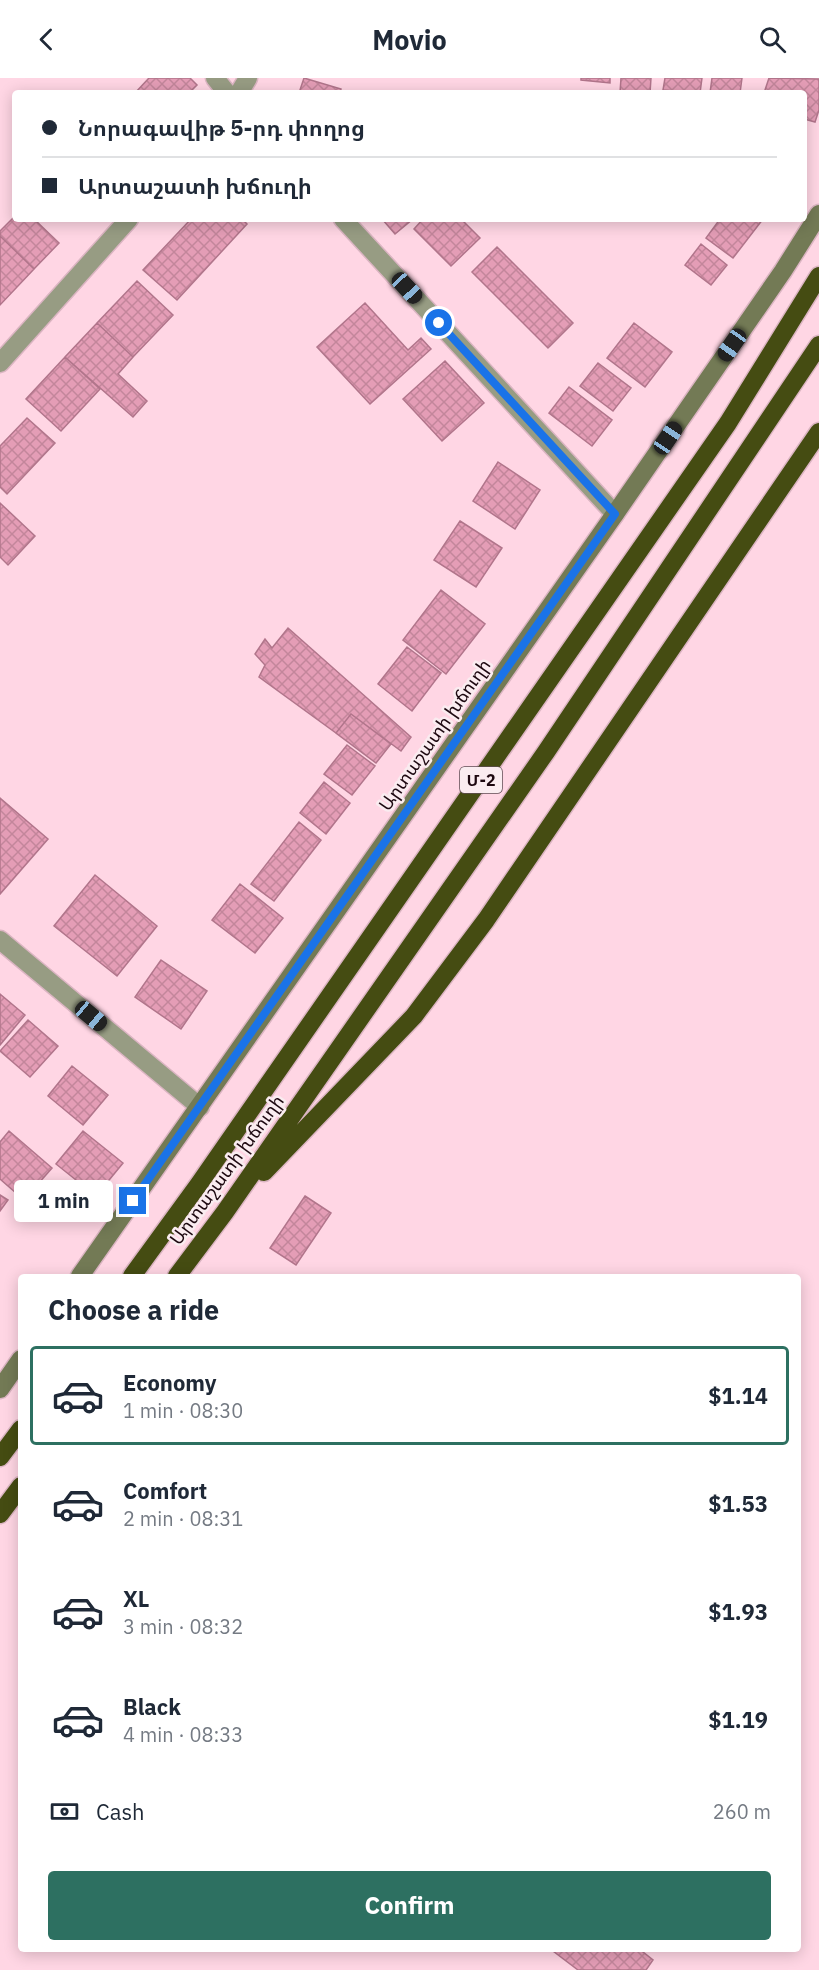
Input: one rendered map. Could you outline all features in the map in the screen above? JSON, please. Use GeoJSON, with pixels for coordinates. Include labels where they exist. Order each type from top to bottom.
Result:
{"type":"FeatureCollection","features":[{"type":"Feature","properties":{"kind":"highway","name":"Արտաշատի խճուղի"},"geometry":{"type":"LineString","coordinates":[[133,1274],[234,1135],[721,433],[819,276]]}},
{"type":"Feature","properties":{"kind":"highway","name":"Արտաշատի խճուղի"},"geometry":{"type":"LineString","coordinates":[[178,1274],[225,1212],[546,752],[819,345]]}},
{"type":"Feature","properties":{"kind":"highway"},"geometry":{"type":"LineString","coordinates":[[225,1212],[414,1016],[500,900],[819,432]]}},
{"type":"Feature","properties":{"kind":"highway"},"geometry":{"type":"LineString","coordinates":[[0,1457],[18,1433]]}},
{"type":"Feature","properties":{"kind":"highway"},"geometry":{"type":"LineString","coordinates":[[0,1514],[18,1490]]}},
{"type":"Feature","properties":{"kind":"street"},"geometry":{"type":"LineString","coordinates":[[214,78],[224,90]]}},
{"type":"Feature","properties":{"kind":"street","name":"Արտաշատի խճուղի"},"geometry":{"type":"LineString","coordinates":[[81,1274],[615,514],[783,271],[819,214]]}},
{"type":"Feature","properties":{"kind":"street"},"geometry":{"type":"LineString","coordinates":[[0,363],[126,222]]}},
{"type":"Feature","properties":{"kind":"street"},"geometry":{"type":"LineString","coordinates":[[346,222],[615,514]]}},
{"type":"Feature","properties":{"kind":"street"},"geometry":{"type":"LineString","coordinates":[[0,940],[200,1107]]}},
{"type":"Feature","properties":{"kind":"street"},"geometry":{"type":"LineString","coordinates":[[0,1389],[18,1363]]}},
{"type":"Feature","properties":{"kind":"building"},"geometry":{"type":"Polygon","coordinates":[[[149,78],[190,78],[197,85],[192,90],[138,90],[149,78]]]}},
{"type":"Feature","properties":{"kind":"building"},"geometry":{"type":"Polygon","coordinates":[[[304,78],[341,89],[341,90],[300,90],[304,78]]]}},
{"type":"Feature","properties":{"kind":"building"},"geometry":{"type":"Polygon","coordinates":[[[581,78],[610,78],[610,83],[581,80],[581,78]]]}},
{"type":"Feature","properties":{"kind":"building"},"geometry":{"type":"Polygon","coordinates":[[[621,78],[651,78],[650,90],[620,90],[621,78]]]}},
{"type":"Feature","properties":{"kind":"building"},"geometry":{"type":"Polygon","coordinates":[[[665,78],[702,78],[700,90],[663,90],[665,78]]]}},
{"type":"Feature","properties":{"kind":"building"},"geometry":{"type":"Polygon","coordinates":[[[712,78],[742,78],[740,90],[710,90],[712,78]]]}},
{"type":"Feature","properties":{"kind":"building"},"geometry":{"type":"Polygon","coordinates":[[[769,78],[819,79],[819,110],[815,122],[807,120],[807,90],[765,90],[769,78]]]}},
{"type":"Feature","properties":{"kind":"building"},"geometry":{"type":"Polygon","coordinates":[[[12,219],[12,222],[37,222],[59,243],[34,269],[0,236],[0,231],[12,219]]]}},
{"type":"Feature","properties":{"kind":"building"},"geometry":{"type":"Polygon","coordinates":[[[188,222],[245,222],[247,224],[177,300],[143,270],[188,222]]]}},
{"type":"Feature","properties":{"kind":"building"},"geometry":{"type":"Polygon","coordinates":[[[385,222],[409,222],[395,234],[385,222]]]}},
{"type":"Feature","properties":{"kind":"building"},"geometry":{"type":"Polygon","coordinates":[[[420,222],[464,222],[480,238],[451,266],[414,229],[420,222]]]}},
{"type":"Feature","properties":{"kind":"building"},"geometry":{"type":"Polygon","coordinates":[[[718,222],[761,222],[733,258],[706,238],[718,222]]]}},
{"type":"Feature","properties":{"kind":"building"},"geometry":{"type":"Polygon","coordinates":[[[0,236],[34,269],[0,305],[0,236]]]}},
{"type":"Feature","properties":{"kind":"building"},"geometry":{"type":"Polygon","coordinates":[[[701,244],[727,265],[711,285],[685,265],[701,244]]]}},
{"type":"Feature","properties":{"kind":"building"},"geometry":{"type":"Polygon","coordinates":[[[497,247],[573,323],[548,348],[472,272],[497,247]]]}},
{"type":"Feature","properties":{"kind":"building"},"geometry":{"type":"Polygon","coordinates":[[[137,281],[173,315],[133,357],[97,323],[137,281]]]}},
{"type":"Feature","properties":{"kind":"building"},"geometry":{"type":"Polygon","coordinates":[[[365,303],[408,350],[421,338],[431,349],[370,404],[317,347],[365,303]]]}},
{"type":"Feature","properties":{"kind":"building"},"geometry":{"type":"Polygon","coordinates":[[[97,323],[133,357],[118,374],[147,401],[133,417],[65,357],[97,323]]]}},
{"type":"Feature","properties":{"kind":"building"},"geometry":{"type":"Polygon","coordinates":[[[634,323],[672,352],[645,387],[607,358],[634,323]]]}},
{"type":"Feature","properties":{"kind":"building"},"geometry":{"type":"Polygon","coordinates":[[[65,357],[100,389],[61,431],[26,399],[65,357]]]}},
{"type":"Feature","properties":{"kind":"building"},"geometry":{"type":"Polygon","coordinates":[[[445,361],[484,403],[442,441],[403,399],[445,361]]]}},
{"type":"Feature","properties":{"kind":"building"},"geometry":{"type":"Polygon","coordinates":[[[598,363],[631,388],[613,411],[580,386],[598,363]]]}},
{"type":"Feature","properties":{"kind":"building"},"geometry":{"type":"Polygon","coordinates":[[[569,387],[612,420],[592,446],[549,413],[569,387]]]}},
{"type":"Feature","properties":{"kind":"building"},"geometry":{"type":"Polygon","coordinates":[[[27,418],[55,443],[7,494],[0,487],[0,446],[27,418]]]}},
{"type":"Feature","properties":{"kind":"building"},"geometry":{"type":"Polygon","coordinates":[[[498,462],[540,490],[515,529],[473,501],[498,462]]]}},
{"type":"Feature","properties":{"kind":"building"},"geometry":{"type":"Polygon","coordinates":[[[0,503],[35,536],[8,565],[0,557],[0,503]]]}},
{"type":"Feature","properties":{"kind":"building"},"geometry":{"type":"Polygon","coordinates":[[[460,521],[502,548],[476,587],[434,560],[460,521]]]}},
{"type":"Feature","properties":{"kind":"building"},"geometry":{"type":"Polygon","coordinates":[[[441,590],[485,624],[446,674],[403,640],[441,590]]]}},
{"type":"Feature","properties":{"kind":"building"},"geometry":{"type":"Polygon","coordinates":[[[288,628],[411,737],[401,751],[351,714],[336,733],[259,677],[265,665],[255,654],[265,639],[272,648],[288,628]]]}},
{"type":"Feature","properties":{"kind":"building"},"geometry":{"type":"Polygon","coordinates":[[[407,647],[441,673],[412,711],[378,684],[407,647]]]}},
{"type":"Feature","properties":{"kind":"building"},"geometry":{"type":"Polygon","coordinates":[[[351,714],[391,744],[376,763],[336,733],[351,714]]]}},
{"type":"Feature","properties":{"kind":"building"},"geometry":{"type":"Polygon","coordinates":[[[347,745],[375,766],[352,795],[324,774],[347,745]]]}},
{"type":"Feature","properties":{"kind":"building"},"geometry":{"type":"Polygon","coordinates":[[[324,782],[350,803],[326,834],[300,813],[324,782]]]}},
{"type":"Feature","properties":{"kind":"building"},"geometry":{"type":"Polygon","coordinates":[[[0,798],[48,839],[0,894],[0,798]]]}},
{"type":"Feature","properties":{"kind":"building"},"geometry":{"type":"Polygon","coordinates":[[[299,822],[321,840],[274,901],[251,884],[299,822]]]}},
{"type":"Feature","properties":{"kind":"building"},"geometry":{"type":"Polygon","coordinates":[[[95,875],[157,926],[117,976],[54,926],[95,875]]]}},
{"type":"Feature","properties":{"kind":"building"},"geometry":{"type":"Polygon","coordinates":[[[240,884],[283,918],[255,953],[212,920],[240,884]]]}},
{"type":"Feature","properties":{"kind":"building"},"geometry":{"type":"Polygon","coordinates":[[[161,960],[207,991],[181,1029],[135,997],[161,960]]]}},
{"type":"Feature","properties":{"kind":"building"},"geometry":{"type":"Polygon","coordinates":[[[0,994],[25,1015],[0,1045],[0,994]]]}},
{"type":"Feature","properties":{"kind":"building"},"geometry":{"type":"Polygon","coordinates":[[[28,1020],[58,1046],[30,1077],[0,1051],[28,1020]]]}},
{"type":"Feature","properties":{"kind":"building"},"geometry":{"type":"Polygon","coordinates":[[[72,1066],[108,1095],[83,1125],[48,1096],[72,1066]]]}},
{"type":"Feature","properties":{"kind":"building"},"geometry":{"type":"Polygon","coordinates":[[[9,1131],[52,1168],[24,1200],[0,1179],[0,1142],[9,1131]]]}},
{"type":"Feature","properties":{"kind":"building"},"geometry":{"type":"Polygon","coordinates":[[[83,1131],[123,1163],[96,1196],[56,1164],[83,1131]]]}},
{"type":"Feature","properties":{"kind":"building"},"geometry":{"type":"Polygon","coordinates":[[[0,1195],[8,1200],[0,1211],[0,1195]]]}},
{"type":"Feature","properties":{"kind":"building"},"geometry":{"type":"Polygon","coordinates":[[[305,1196],[331,1213],[296,1265],[270,1248],[305,1196]]]}},
{"type":"Feature","properties":{"kind":"building"},"geometry":{"type":"Polygon","coordinates":[[[554,1952],[643,1952],[653,1960],[646,1970],[578,1970],[554,1952]]]}},
{"type":"Feature","properties":{"kind":"route"},"geometry":{"type":"LineString","coordinates":[[133,1201],[615,514],[439,323]]}}]}
